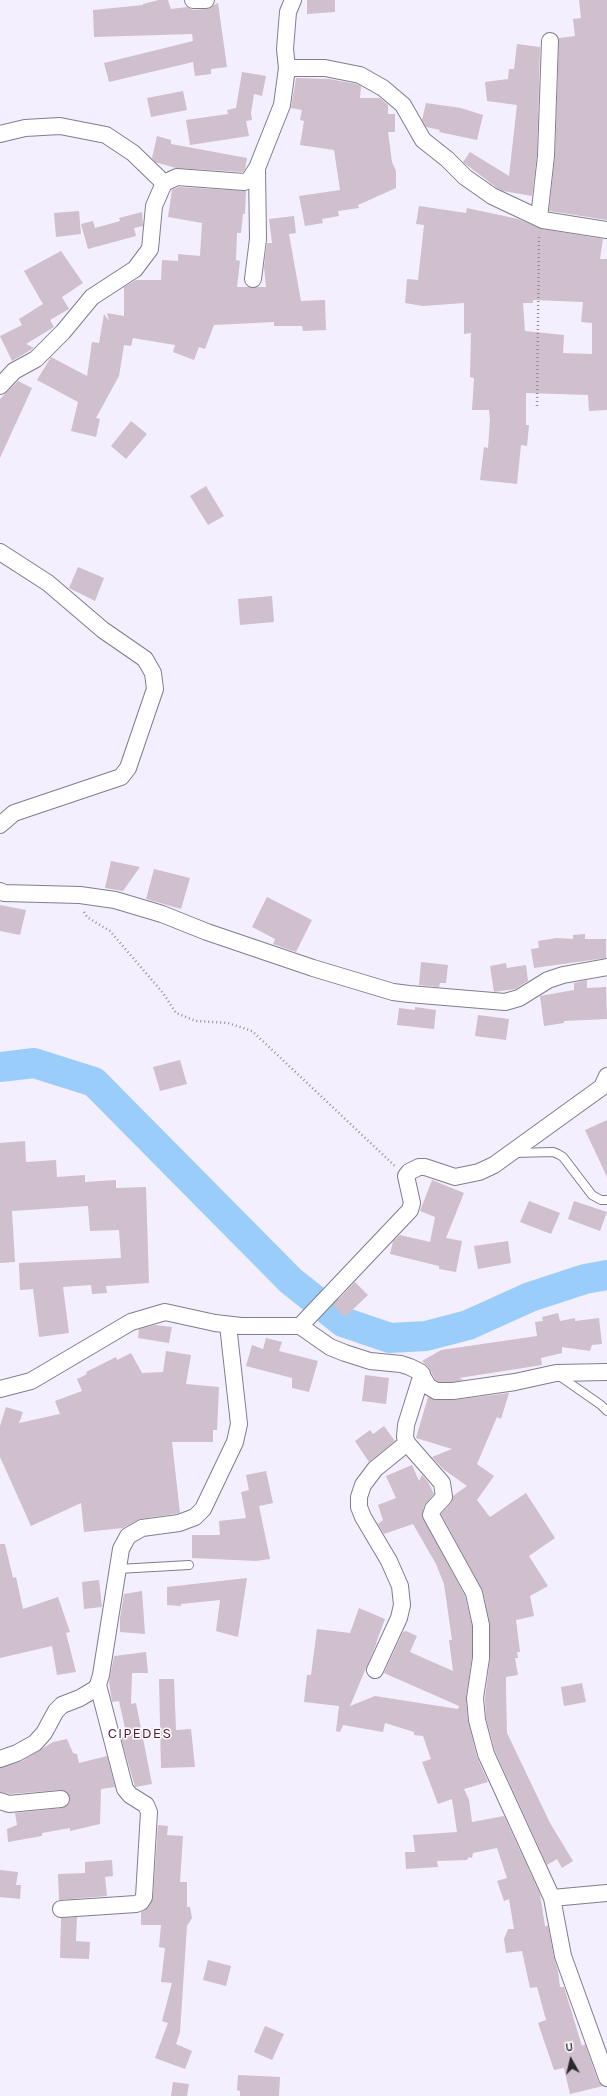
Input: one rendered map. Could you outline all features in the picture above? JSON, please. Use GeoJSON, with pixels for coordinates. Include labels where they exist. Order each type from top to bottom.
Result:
{"type":"FeatureCollection","features":[{"type":"Feature","properties":{"kind":"street"},"geometry":{"type":"LineString","coordinates":[[193,0],[206,0]]}},
{"type":"Feature","properties":{"kind":"street"},"geometry":{"type":"LineString","coordinates":[[0,386],[14,371],[36,359],[63,332],[92,298],[135,269],[150,249],[154,206],[164,183],[177,177],[244,182],[249,180],[257,168],[282,106],[288,68],[285,49],[288,12],[293,0]]}},
{"type":"Feature","properties":{"kind":"street"},"geometry":{"type":"LineString","coordinates":[[539,218],[546,156],[550,41]]}},
{"type":"Feature","properties":{"kind":"street"},"geometry":{"type":"LineString","coordinates":[[288,68],[324,68],[360,75],[383,88],[403,105],[423,140],[448,159],[465,177],[492,196],[539,218],[607,230]]}},
{"type":"Feature","properties":{"kind":"street"},"geometry":{"type":"LineString","coordinates":[[0,134],[25,128],[60,126],[106,136],[134,153],[164,183]]}},
{"type":"Feature","properties":{"kind":"street"},"geometry":{"type":"LineString","coordinates":[[253,279],[258,239],[257,168]]}},
{"type":"Feature","properties":{"kind":"street"},"geometry":{"type":"LineString","coordinates":[[0,552],[48,584],[103,630],[145,659],[150,665],[155,681],[155,689],[142,731],[128,768],[121,777],[14,813],[0,825]]}},
{"type":"Feature","properties":{"kind":"street"},"geometry":{"type":"LineString","coordinates":[[0,891],[11,893],[80,895],[115,900],[162,914],[207,932],[313,968],[393,992],[505,1002],[519,998],[548,980],[563,975],[607,967]]}},
{"type":"Feature","properties":{"kind":"street"},"geometry":{"type":"LineString","coordinates":[[0,1390],[31,1381],[131,1322],[165,1312],[228,1325],[266,1327],[303,1322],[410,1210],[412,1203],[406,1176],[409,1172],[419,1168],[425,1168],[455,1177],[479,1172],[510,1153],[602,1087],[607,1076]]}},
{"type":"Feature","properties":{"kind":"street"},"geometry":{"type":"LineString","coordinates":[[303,1322],[330,1347],[370,1361],[401,1364],[410,1367],[422,1374],[428,1386],[436,1391],[515,1382],[556,1373],[607,1372]]}},
{"type":"Feature","properties":{"kind":"street"},"geometry":{"type":"LineString","coordinates":[[0,1759],[17,1753],[35,1743],[44,1733],[56,1711],[62,1705],[80,1698],[95,1689],[98,1685],[102,1675],[121,1549],[128,1536],[142,1528],[179,1522],[195,1517],[203,1509],[235,1442],[239,1424],[228,1325]]}},
{"type":"Feature","properties":{"kind":"street"},"geometry":{"type":"LineString","coordinates":[[422,1374],[406,1425],[405,1438],[407,1443],[442,1483],[444,1490],[442,1500],[433,1509],[431,1515],[474,1592],[481,1625],[481,1658],[475,1698],[477,1720],[484,1747],[552,1898],[563,1956],[607,2078]]}},
{"type":"Feature","properties":{"kind":"street"},"geometry":{"type":"LineString","coordinates":[[375,1670],[399,1618],[402,1605],[400,1586],[389,1561],[363,1518],[359,1507],[359,1497],[363,1486],[375,1469],[407,1443]]}},
{"type":"Feature","properties":{"kind":"street"},"geometry":{"type":"LineString","coordinates":[[61,1908],[136,1904],[141,1902],[144,1897],[149,1812],[146,1805],[130,1795],[125,1789],[98,1685]]}},
{"type":"Feature","properties":{"kind":"street"},"geometry":{"type":"LineString","coordinates":[[0,1801],[9,1804],[60,1799]]}},
{"type":"Feature","properties":{"kind":"street"},"geometry":{"type":"LineString","coordinates":[[552,1898],[607,1893]]}},
{"type":"Feature","properties":{"kind":"lane"},"geometry":{"type":"LineString","coordinates":[[510,1153],[553,1152],[558,1154],[563,1157],[592,1195],[600,1200],[607,1200]]}},
{"type":"Feature","properties":{"kind":"lane"},"geometry":{"type":"LineString","coordinates":[[556,1373],[601,1405],[607,1411]]}},
{"type":"Feature","properties":{"kind":"lane"},"geometry":{"type":"LineString","coordinates":[[118,1569],[189,1565]]}},
{"type":"Feature","properties":{"kind":"path"},"geometry":{"type":"LineString","coordinates":[[537,406],[539,218]]}},
{"type":"Feature","properties":{"kind":"path"},"geometry":{"type":"LineString","coordinates":[[80,895],[81,908],[87,917],[110,931],[163,994],[176,1013],[196,1021],[228,1023],[252,1031],[406,1176]]}},
{"type":"Feature","properties":{"kind":"building"},"geometry":{"type":"Polygon","coordinates":[[[159,0],[168,0],[171,9],[187,7],[193,10],[206,9],[218,3],[227,67],[211,69],[211,74],[195,76],[193,62],[109,82],[104,63],[193,41],[192,34],[94,37],[93,10],[143,5],[159,0]]]}},
{"type":"Feature","properties":{"kind":"building"},"geometry":{"type":"Polygon","coordinates":[[[307,0],[335,0],[335,12],[307,14],[307,0]]]}},
{"type":"Feature","properties":{"kind":"building"},"geometry":{"type":"Polygon","coordinates":[[[579,0],[607,0],[607,220],[549,211],[555,156],[559,38],[575,36],[573,19],[581,18],[579,0]]]}},
{"type":"Feature","properties":{"kind":"building"},"geometry":{"type":"Polygon","coordinates":[[[517,44],[540,47],[537,155],[532,196],[503,191],[463,162],[470,152],[509,176],[517,105],[487,101],[485,82],[508,79],[509,69],[514,69],[517,44]]]}},
{"type":"Feature","properties":{"kind":"building"},"geometry":{"type":"Polygon","coordinates":[[[242,72],[266,76],[262,96],[254,94],[251,113],[252,120],[246,121],[249,136],[190,145],[186,120],[228,114],[227,110],[236,108],[242,72]]]}},
{"type":"Feature","properties":{"kind":"building"},"geometry":{"type":"Polygon","coordinates":[[[296,78],[329,79],[357,84],[361,86],[360,98],[380,98],[388,105],[388,114],[395,114],[395,132],[388,132],[392,162],[396,171],[396,188],[358,205],[359,208],[338,211],[339,216],[322,219],[323,223],[305,226],[299,196],[340,190],[334,150],[300,145],[304,121],[300,120],[302,110],[291,108],[296,78]]]}},
{"type":"Feature","properties":{"kind":"building"},"geometry":{"type":"Polygon","coordinates":[[[183,91],[187,110],[151,117],[147,98],[183,91]]]}},
{"type":"Feature","properties":{"kind":"building"},"geometry":{"type":"Polygon","coordinates":[[[426,103],[461,108],[483,115],[477,140],[439,132],[440,130],[426,127],[422,120],[426,103]]]}},
{"type":"Feature","properties":{"kind":"building"},"geometry":{"type":"Polygon","coordinates":[[[157,136],[171,140],[171,144],[247,158],[245,169],[243,172],[176,168],[155,162],[152,158],[157,136]]]}},
{"type":"Feature","properties":{"kind":"building"},"geometry":{"type":"Polygon","coordinates":[[[179,187],[246,191],[245,214],[243,214],[241,233],[237,233],[236,260],[240,261],[237,287],[266,287],[264,267],[267,243],[272,243],[269,219],[294,216],[296,233],[289,234],[301,301],[325,300],[326,330],[303,331],[302,326],[274,326],[274,322],[214,325],[205,349],[199,347],[194,360],[173,352],[175,345],[133,338],[131,346],[124,345],[119,376],[96,418],[100,419],[96,437],[71,431],[78,402],[37,380],[51,357],[87,376],[92,342],[99,343],[104,314],[109,321],[107,313],[124,316],[124,287],[136,280],[161,280],[162,260],[178,261],[178,254],[200,256],[202,223],[168,217],[172,190],[179,187]]]}},
{"type":"Feature","properties":{"kind":"building"},"geometry":{"type":"Polygon","coordinates":[[[419,206],[466,213],[467,208],[518,219],[542,229],[603,239],[600,259],[607,259],[607,410],[589,411],[588,395],[526,393],[526,425],[529,425],[527,446],[521,445],[517,484],[480,480],[484,447],[488,448],[490,419],[489,410],[472,410],[474,378],[470,377],[471,333],[464,334],[464,303],[423,306],[405,303],[407,279],[418,280],[424,225],[416,224],[419,206]],[[533,300],[533,303],[523,303],[525,331],[564,335],[563,353],[592,354],[592,323],[581,322],[583,302],[533,300]]]}},
{"type":"Feature","properties":{"kind":"building"},"geometry":{"type":"Polygon","coordinates":[[[79,211],[81,234],[56,237],[54,213],[79,211]]]}},
{"type":"Feature","properties":{"kind":"building"},"geometry":{"type":"Polygon","coordinates":[[[142,212],[143,226],[134,228],[136,236],[88,249],[81,224],[93,221],[95,228],[120,221],[119,218],[142,212]]]}},
{"type":"Feature","properties":{"kind":"building"},"geometry":{"type":"Polygon","coordinates":[[[61,251],[83,283],[62,297],[69,309],[50,320],[54,327],[26,344],[34,348],[12,361],[0,336],[22,325],[19,319],[43,304],[24,271],[61,251]]]}},
{"type":"Feature","properties":{"kind":"building"},"geometry":{"type":"Polygon","coordinates":[[[18,381],[32,388],[0,458],[0,399],[18,381]]]}},
{"type":"Feature","properties":{"kind":"building"},"geometry":{"type":"Polygon","coordinates":[[[131,421],[147,434],[126,459],[111,446],[131,421]]]}},
{"type":"Feature","properties":{"kind":"building"},"geometry":{"type":"Polygon","coordinates":[[[206,486],[224,516],[208,525],[190,496],[206,486]]]}},
{"type":"Feature","properties":{"kind":"building"},"geometry":{"type":"Polygon","coordinates":[[[78,567],[104,578],[95,601],[69,588],[78,567]]]}},
{"type":"Feature","properties":{"kind":"building"},"geometry":{"type":"Polygon","coordinates":[[[272,596],[274,622],[240,625],[238,599],[272,596]]]}},
{"type":"Feature","properties":{"kind":"building"},"geometry":{"type":"Polygon","coordinates":[[[111,861],[140,867],[123,891],[105,888],[111,861]]]}},
{"type":"Feature","properties":{"kind":"building"},"geometry":{"type":"Polygon","coordinates":[[[154,869],[190,878],[181,909],[146,899],[154,869]]]}},
{"type":"Feature","properties":{"kind":"building"},"geometry":{"type":"Polygon","coordinates":[[[267,897],[312,920],[296,952],[273,944],[275,939],[252,927],[267,897]]]}},
{"type":"Feature","properties":{"kind":"building"},"geometry":{"type":"Polygon","coordinates":[[[0,905],[26,910],[20,935],[0,931],[0,905]]]}},
{"type":"Feature","properties":{"kind":"building"},"geometry":{"type":"Polygon","coordinates":[[[585,934],[585,939],[606,939],[606,958],[534,968],[531,949],[539,948],[538,941],[557,938],[573,939],[573,935],[585,934]]]}},
{"type":"Feature","properties":{"kind":"building"},"geometry":{"type":"Polygon","coordinates":[[[421,962],[448,965],[446,983],[440,983],[439,987],[419,985],[421,962]]]}},
{"type":"Feature","properties":{"kind":"building"},"geometry":{"type":"Polygon","coordinates":[[[506,963],[507,968],[526,965],[528,981],[515,989],[494,992],[490,966],[506,963]]]}},
{"type":"Feature","properties":{"kind":"building"},"geometry":{"type":"Polygon","coordinates":[[[587,980],[587,988],[606,987],[607,1019],[564,1021],[564,1023],[544,1026],[540,996],[574,990],[574,983],[587,980]]]}},
{"type":"Feature","properties":{"kind":"building"},"geometry":{"type":"Polygon","coordinates":[[[415,1007],[436,1010],[434,1029],[397,1025],[399,1008],[415,1010],[415,1007]]]}},
{"type":"Feature","properties":{"kind":"building"},"geometry":{"type":"Polygon","coordinates":[[[478,1015],[509,1019],[506,1040],[475,1036],[478,1015]]]}},
{"type":"Feature","properties":{"kind":"building"},"geometry":{"type":"Polygon","coordinates":[[[180,1060],[187,1084],[160,1091],[153,1067],[180,1060]]]}},
{"type":"Feature","properties":{"kind":"building"},"geometry":{"type":"Polygon","coordinates":[[[607,1120],[607,1177],[585,1130],[607,1120]]]}},
{"type":"Feature","properties":{"kind":"building"},"geometry":{"type":"Polygon","coordinates":[[[25,1141],[26,1162],[56,1160],[57,1177],[85,1175],[85,1182],[116,1180],[116,1188],[146,1187],[149,1283],[106,1286],[107,1293],[92,1294],[91,1285],[63,1287],[69,1333],[39,1337],[33,1289],[20,1290],[19,1263],[121,1258],[119,1230],[90,1231],[88,1206],[12,1211],[15,1262],[0,1263],[0,1143],[25,1141]]]}},
{"type":"Feature","properties":{"kind":"building"},"geometry":{"type":"Polygon","coordinates":[[[432,1180],[464,1193],[446,1238],[462,1241],[456,1272],[439,1269],[439,1266],[390,1254],[393,1241],[400,1235],[430,1242],[435,1217],[420,1211],[432,1180]]]}},
{"type":"Feature","properties":{"kind":"building"},"geometry":{"type":"Polygon","coordinates":[[[529,1201],[560,1213],[551,1234],[520,1222],[529,1201]]]}},
{"type":"Feature","properties":{"kind":"building"},"geometry":{"type":"Polygon","coordinates":[[[574,1201],[607,1212],[600,1231],[568,1219],[574,1201]]]}},
{"type":"Feature","properties":{"kind":"building"},"geometry":{"type":"Polygon","coordinates":[[[508,1241],[511,1263],[478,1269],[474,1246],[508,1241]]]}},
{"type":"Feature","properties":{"kind":"building"},"geometry":{"type":"Polygon","coordinates":[[[355,1282],[368,1295],[345,1317],[333,1305],[355,1282]]]}},
{"type":"Feature","properties":{"kind":"building"},"geometry":{"type":"Polygon","coordinates":[[[558,1313],[560,1321],[575,1318],[575,1321],[599,1318],[602,1344],[592,1345],[590,1351],[562,1347],[562,1353],[541,1358],[542,1365],[459,1378],[464,1380],[452,1382],[439,1382],[435,1379],[429,1368],[422,1361],[441,1350],[537,1336],[535,1322],[543,1321],[542,1317],[558,1313]]]}},
{"type":"Feature","properties":{"kind":"building"},"geometry":{"type":"Polygon","coordinates":[[[155,1325],[172,1327],[169,1343],[138,1338],[139,1329],[155,1325]]]}},
{"type":"Feature","properties":{"kind":"building"},"geometry":{"type":"Polygon","coordinates":[[[266,1338],[282,1342],[279,1351],[318,1361],[309,1392],[292,1388],[292,1378],[246,1366],[252,1345],[263,1349],[266,1338]]]}},
{"type":"Feature","properties":{"kind":"building"},"geometry":{"type":"Polygon","coordinates":[[[166,1351],[191,1355],[186,1384],[219,1387],[217,1430],[213,1430],[213,1442],[172,1442],[180,1513],[140,1519],[123,1528],[84,1532],[81,1503],[31,1526],[0,1457],[0,1426],[6,1407],[23,1412],[19,1423],[60,1414],[55,1401],[82,1391],[77,1379],[87,1374],[86,1372],[116,1357],[117,1360],[131,1353],[142,1373],[163,1372],[166,1351]]]}},
{"type":"Feature","properties":{"kind":"building"},"geometry":{"type":"Polygon","coordinates":[[[365,1375],[389,1378],[386,1404],[362,1401],[365,1375]]]}},
{"type":"Feature","properties":{"kind":"building"},"geometry":{"type":"Polygon","coordinates":[[[509,1393],[501,1419],[497,1417],[477,1464],[494,1476],[477,1500],[490,1517],[526,1493],[555,1538],[529,1556],[548,1586],[530,1596],[534,1616],[516,1620],[520,1652],[517,1652],[518,1658],[515,1658],[518,1675],[506,1677],[506,1688],[507,1733],[550,1823],[573,1861],[562,1868],[557,1859],[547,1865],[495,1751],[486,1718],[485,1698],[490,1659],[490,1625],[483,1591],[441,1514],[451,1503],[453,1496],[467,1486],[443,1469],[432,1457],[452,1449],[416,1438],[428,1397],[436,1400],[453,1400],[509,1393]]]}},
{"type":"Feature","properties":{"kind":"building"},"geometry":{"type":"Polygon","coordinates":[[[384,1426],[395,1441],[369,1462],[355,1441],[370,1430],[373,1434],[384,1426]]]}},
{"type":"Feature","properties":{"kind":"building"},"geometry":{"type":"Polygon","coordinates":[[[412,1465],[419,1481],[422,1475],[428,1482],[434,1494],[424,1506],[422,1516],[465,1596],[472,1626],[472,1657],[466,1697],[468,1721],[477,1757],[488,1782],[464,1789],[469,1800],[472,1822],[504,1816],[540,1894],[545,1926],[548,1926],[560,1987],[564,1987],[582,2046],[585,2044],[598,2081],[603,2086],[570,2094],[564,2068],[554,2070],[538,2023],[546,2020],[537,1987],[530,1988],[522,1951],[506,1953],[504,1939],[508,1929],[514,1929],[509,1899],[504,1901],[497,1881],[507,1878],[497,1848],[473,1853],[472,1858],[469,1857],[467,1860],[437,1861],[438,1867],[406,1869],[405,1852],[415,1852],[413,1835],[457,1832],[452,1799],[438,1804],[422,1762],[431,1759],[423,1736],[414,1735],[414,1732],[385,1723],[383,1732],[343,1725],[340,1732],[336,1731],[339,1706],[304,1702],[307,1675],[311,1675],[317,1629],[350,1633],[359,1608],[385,1619],[350,1706],[375,1696],[458,1709],[459,1706],[384,1673],[403,1632],[406,1631],[417,1636],[410,1652],[453,1671],[449,1640],[452,1640],[444,1584],[436,1564],[413,1524],[384,1534],[378,1524],[383,1520],[378,1505],[396,1498],[386,1476],[412,1465]]]}},
{"type":"Feature","properties":{"kind":"building"},"geometry":{"type":"Polygon","coordinates":[[[266,1471],[273,1503],[259,1506],[270,1559],[256,1561],[192,1558],[192,1535],[220,1535],[219,1521],[246,1518],[241,1492],[249,1490],[246,1475],[266,1471]]]}},
{"type":"Feature","properties":{"kind":"building"},"geometry":{"type":"Polygon","coordinates":[[[0,1544],[5,1544],[13,1578],[16,1577],[23,1609],[58,1597],[70,1632],[66,1633],[76,1672],[57,1675],[52,1646],[0,1658],[0,1544]]]}},
{"type":"Feature","properties":{"kind":"building"},"geometry":{"type":"Polygon","coordinates":[[[247,1578],[238,1637],[216,1631],[220,1600],[181,1604],[181,1606],[167,1605],[167,1587],[247,1578]]]}},
{"type":"Feature","properties":{"kind":"building"},"geometry":{"type":"Polygon","coordinates":[[[99,1580],[102,1607],[84,1609],[82,1582],[99,1580]]]}},
{"type":"Feature","properties":{"kind":"building"},"geometry":{"type":"Polygon","coordinates":[[[142,1591],[145,1634],[120,1632],[120,1618],[124,1594],[142,1591]]]}},
{"type":"Feature","properties":{"kind":"building"},"geometry":{"type":"Polygon","coordinates":[[[146,1652],[148,1673],[132,1673],[131,1704],[136,1703],[152,1784],[135,1787],[122,1741],[122,1737],[127,1737],[119,1701],[112,1702],[109,1682],[114,1656],[146,1652]]]}},
{"type":"Feature","properties":{"kind":"building"},"geometry":{"type":"Polygon","coordinates":[[[159,1679],[174,1679],[176,1730],[191,1729],[195,1767],[161,1768],[159,1679]]]}},
{"type":"Feature","properties":{"kind":"building"},"geometry":{"type":"Polygon","coordinates":[[[582,1683],[586,1702],[564,1706],[561,1687],[582,1683]]]}},
{"type":"Feature","properties":{"kind":"building"},"geometry":{"type":"Polygon","coordinates":[[[67,1739],[73,1753],[77,1754],[79,1763],[107,1756],[115,1787],[101,1789],[100,1824],[70,1831],[70,1828],[42,1833],[42,1836],[8,1842],[7,1829],[17,1825],[15,1813],[62,1808],[69,1803],[70,1798],[65,1791],[60,1790],[10,1794],[0,1792],[0,1768],[22,1761],[53,1742],[67,1739]]]}},
{"type":"Feature","properties":{"kind":"building"},"geometry":{"type":"Polygon","coordinates":[[[158,1825],[168,1826],[167,1835],[183,1836],[180,1882],[187,1882],[187,1907],[190,1907],[192,1918],[187,1926],[180,2032],[176,2044],[192,2051],[185,2069],[155,2058],[168,2023],[162,2021],[172,1983],[161,1982],[165,1948],[159,1947],[161,1925],[141,1925],[141,1912],[149,1907],[153,1898],[158,1825]]]}},
{"type":"Feature","properties":{"kind":"building"},"geometry":{"type":"Polygon","coordinates":[[[112,1860],[113,1876],[105,1877],[107,1896],[59,1900],[58,1874],[85,1873],[85,1862],[112,1860]]]}},
{"type":"Feature","properties":{"kind":"building"},"geometry":{"type":"Polygon","coordinates":[[[0,1870],[18,1872],[16,1885],[21,1885],[20,1899],[0,1897],[0,1870]]]}},
{"type":"Feature","properties":{"kind":"building"},"geometry":{"type":"Polygon","coordinates":[[[77,1917],[76,1941],[90,1942],[89,1959],[60,1958],[61,1918],[77,1917]]]}},
{"type":"Feature","properties":{"kind":"building"},"geometry":{"type":"Polygon","coordinates":[[[208,1960],[231,1966],[226,1986],[203,1980],[208,1960]]]}},
{"type":"Feature","properties":{"kind":"building"},"geometry":{"type":"Polygon","coordinates":[[[265,2026],[284,2034],[272,2060],[254,2052],[265,2026]]]}},
{"type":"Feature","properties":{"kind":"building"},"geometry":{"type":"Polygon","coordinates":[[[238,2075],[280,2077],[279,2096],[240,2096],[240,2091],[237,2090],[238,2075]]]}},
{"type":"Feature","properties":{"kind":"building"},"geometry":{"type":"Polygon","coordinates":[[[173,2082],[189,2084],[187,2096],[171,2096],[173,2082]]]}},
{"type":"Feature","properties":{"kind":"waterway"},"geometry":{"type":"LineString","coordinates":[[0,1067],[34,1063],[94,1082],[291,1281],[343,1322],[390,1338],[426,1336],[468,1325],[530,1297],[585,1279],[607,1275]]}},
{"type":"Feature","properties":{"kind":"district","name":"CIPEDES"},"geometry":{"type":"Point","coordinates":[140,1734]}}]}
